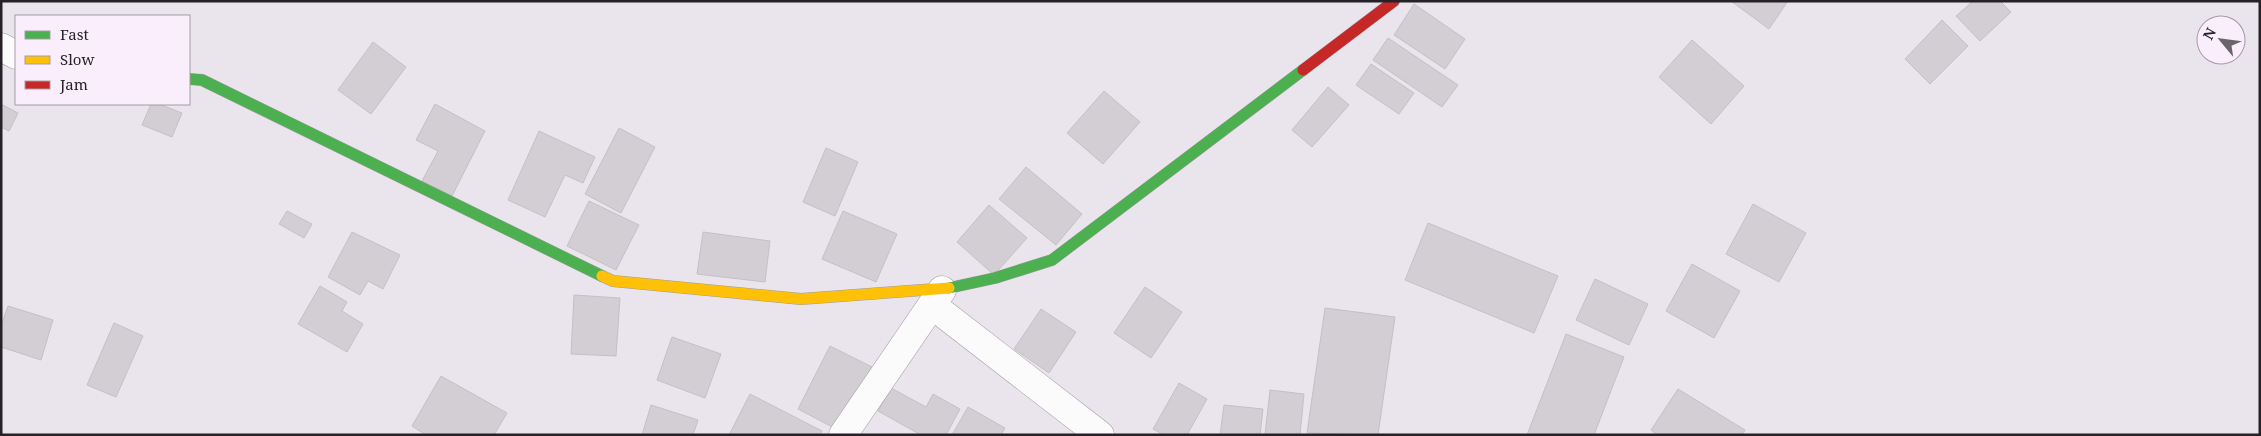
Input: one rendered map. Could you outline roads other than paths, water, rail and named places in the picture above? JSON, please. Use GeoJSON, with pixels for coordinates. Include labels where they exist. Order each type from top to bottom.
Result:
{"type":"FeatureCollection","features":[{"type":"Feature","properties":{"kind":"street"},"geometry":{"type":"LineString","coordinates":[[190,79],[202,80],[614,281],[801,299],[937,297],[1052,260],[1394,1]]}},
{"type":"Feature","properties":{"kind":"street"},"geometry":{"type":"LineString","coordinates":[[1,47],[15,54]]}},
{"type":"Feature","properties":{"kind":"street"},"geometry":{"type":"LineString","coordinates":[[843,435],[937,297]]}},
{"type":"Feature","properties":{"kind":"street"},"geometry":{"type":"LineString","coordinates":[[937,297],[1100,435]]}}]}
